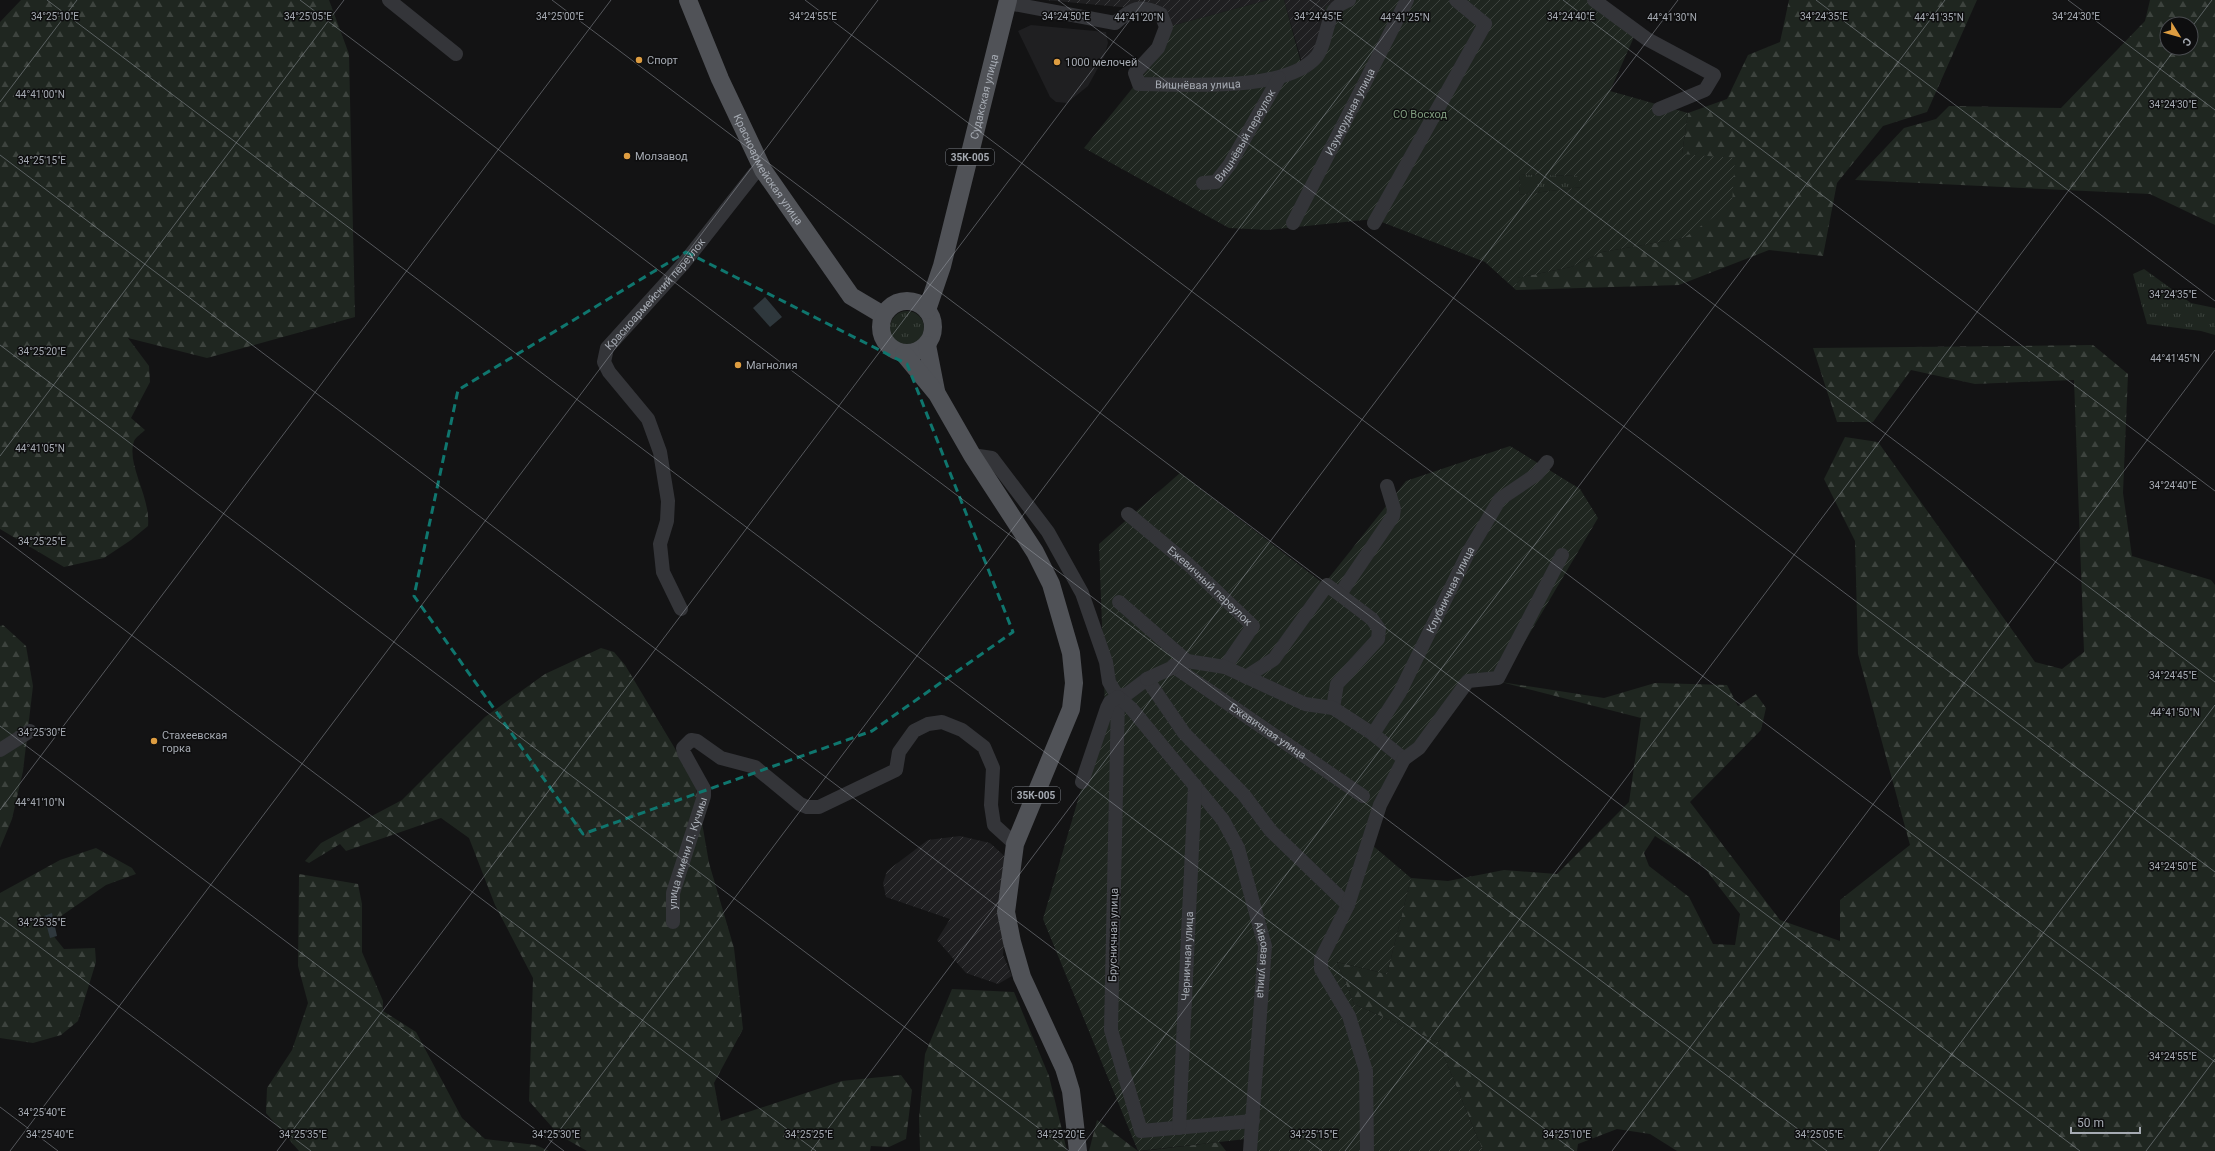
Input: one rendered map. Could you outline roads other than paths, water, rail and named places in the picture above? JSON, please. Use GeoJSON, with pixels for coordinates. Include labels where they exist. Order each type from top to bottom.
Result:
{"type":"FeatureCollection","features":[{"type":"Feature","properties":{"kind":"main road","name":"Красноармейская улица"},"geometry":{"type":"LineString","coordinates":[[688,0],[720,79],[763,170],[851,296],[882,315]]}},
{"type":"Feature","properties":{"kind":"main road","name":"Судакская улица"},"geometry":{"type":"LineString","coordinates":[[927,310],[942,266],[1008,1]]}},
{"type":"Feature","properties":{"kind":"main road"},"geometry":{"type":"LineString","coordinates":[[882,315],[895,303],[912,301],[927,310]]}},
{"type":"Feature","properties":{"kind":"main road","name":"35К-005"},"geometry":{"type":"LineString","coordinates":[[927,310],[933,321],[932,334],[927,345],[937,394]]}},
{"type":"Feature","properties":{"kind":"main road","name":"35К-005"},"geometry":{"type":"LineString","coordinates":[[882,315],[880,332],[888,347],[904,354],[937,394],[972,455],[1019,524],[1051,584],[1071,653],[1074,683],[1071,709],[1015,844],[1006,912],[1012,942],[1022,977],[1064,1068],[1071,1090],[1078,1151]]}},
{"type":"Feature","properties":{"kind":"main road"},"geometry":{"type":"LineString","coordinates":[[904,354],[916,352],[927,345]]}},
{"type":"Feature","properties":{"kind":"street"},"geometry":{"type":"LineString","coordinates":[[389,0],[456,54]]}},
{"type":"Feature","properties":{"kind":"street","name":"Вишнёвая улица"},"geometry":{"type":"LineString","coordinates":[[1008,1],[1115,23],[1132,10],[1148,8],[1162,14],[1166,27],[1158,48],[1135,73],[1139,84],[1247,83],[1279,78],[1304,66],[1317,56],[1336,8],[1349,0]]}},
{"type":"Feature","properties":{"kind":"street","name":"Изумрудная улица"},"geometry":{"type":"LineString","coordinates":[[1293,223],[1407,0]]}},
{"type":"Feature","properties":{"kind":"street"},"geometry":{"type":"LineString","coordinates":[[1374,223],[1485,24],[1456,0]]}},
{"type":"Feature","properties":{"kind":"street"},"geometry":{"type":"LineString","coordinates":[[1594,0],[1647,39],[1714,75],[1705,90],[1659,109]]}},
{"type":"Feature","properties":{"kind":"street","name":"Вишнёвый переулок"},"geometry":{"type":"LineString","coordinates":[[1203,183],[1216,182],[1230,164],[1279,78]]}},
{"type":"Feature","properties":{"kind":"street","name":"Красноармейский переулок"},"geometry":{"type":"LineString","coordinates":[[681,609],[663,572],[660,544],[667,521],[668,501],[660,452],[648,419],[609,372],[604,362],[604,356],[607,348],[684,262],[754,174],[763,170]]}},
{"type":"Feature","properties":{"kind":"street"},"geometry":{"type":"LineString","coordinates":[[972,455],[992,458],[1048,532],[1082,593],[1106,662],[1109,682],[1118,697]]}},
{"type":"Feature","properties":{"kind":"street","name":"Клубничная улица"},"geometry":{"type":"LineString","coordinates":[[1373,734],[1400,692],[1469,551],[1500,499],[1538,474],[1548,462]]}},
{"type":"Feature","properties":{"kind":"street"},"geometry":{"type":"LineString","coordinates":[[1340,594],[1393,516],[1394,508],[1387,486]]}},
{"type":"Feature","properties":{"kind":"street","name":"Ежевичный переулок"},"geometry":{"type":"LineString","coordinates":[[1128,514],[1188,564],[1253,626],[1225,667]]}},
{"type":"Feature","properties":{"kind":"street"},"geometry":{"type":"LineString","coordinates":[[1367,1151],[1366,1071],[1349,1016],[1321,969],[1321,959],[1348,905],[1380,805],[1404,759],[1419,748],[1468,682],[1498,678],[1562,555]]}},
{"type":"Feature","properties":{"kind":"street"},"geometry":{"type":"LineString","coordinates":[[1246,677],[1274,659],[1327,585],[1372,619],[1379,629],[1378,639],[1337,684],[1333,708]]}},
{"type":"Feature","properties":{"kind":"street"},"geometry":{"type":"LineString","coordinates":[[1119,602],[1187,661]]}},
{"type":"Feature","properties":{"kind":"street"},"geometry":{"type":"LineString","coordinates":[[1082,782],[1110,702],[1127,694],[1147,679],[1187,661],[1225,667],[1305,704],[1333,708],[1373,734],[1404,759]]}},
{"type":"Feature","properties":{"kind":"street","name":"Ежевичная улица"},"geometry":{"type":"LineString","coordinates":[[1173,666],[1363,796]]}},
{"type":"Feature","properties":{"kind":"street"},"geometry":{"type":"LineString","coordinates":[[1147,679],[1184,733],[1244,795],[1271,831],[1348,905]]}},
{"type":"Feature","properties":{"kind":"street","name":"Айвовая улица"},"geometry":{"type":"LineString","coordinates":[[1118,697],[1131,708],[1223,820],[1238,848],[1265,946],[1250,1151]]}},
{"type":"Feature","properties":{"kind":"street","name":"Брусничная улица"},"geometry":{"type":"LineString","coordinates":[[1118,697],[1111,1030],[1141,1131],[1179,1128]]}},
{"type":"Feature","properties":{"kind":"street","name":"улица имени Л. Кучмы"},"geometry":{"type":"LineString","coordinates":[[672,922],[673,893],[704,796],[704,789],[684,753],[684,748],[691,740],[697,741],[722,758],[755,767],[774,784],[807,807],[819,807],[896,770],[899,752],[914,731],[928,724],[942,722],[962,730],[984,747],[993,768],[991,805],[994,825],[1015,844]]}},
{"type":"Feature","properties":{"kind":"street"},"geometry":{"type":"LineString","coordinates":[[0,750],[30,731]]}},
{"type":"Feature","properties":{"kind":"street","name":"Черничная улица"},"geometry":{"type":"LineString","coordinates":[[1179,1128],[1195,785]]}},
{"type":"Feature","properties":{"kind":"street"},"geometry":{"type":"LineString","coordinates":[[1179,1128],[1253,1121]]}},
{"type":"Feature","properties":{"kind":"place","name":"Спорт"},"geometry":{"type":"Point","coordinates":[639,60]}},
{"type":"Feature","properties":{"kind":"place","name":"1000 мелочей"},"geometry":{"type":"Point","coordinates":[1057,62]}},
{"type":"Feature","properties":{"kind":"place","name":"Молзавод"},"geometry":{"type":"Point","coordinates":[627,156]}},
{"type":"Feature","properties":{"kind":"place","name":"Магнолия"},"geometry":{"type":"Point","coordinates":[738,365]}},
{"type":"Feature","properties":{"kind":"place","name":"Стахеевская горка"},"geometry":{"type":"Point","coordinates":[154,741]}},
{"type":"Feature","properties":{"kind":"park label","name":"СО Восход"},"geometry":{"type":"Point","coordinates":[1420,114]}}]}
